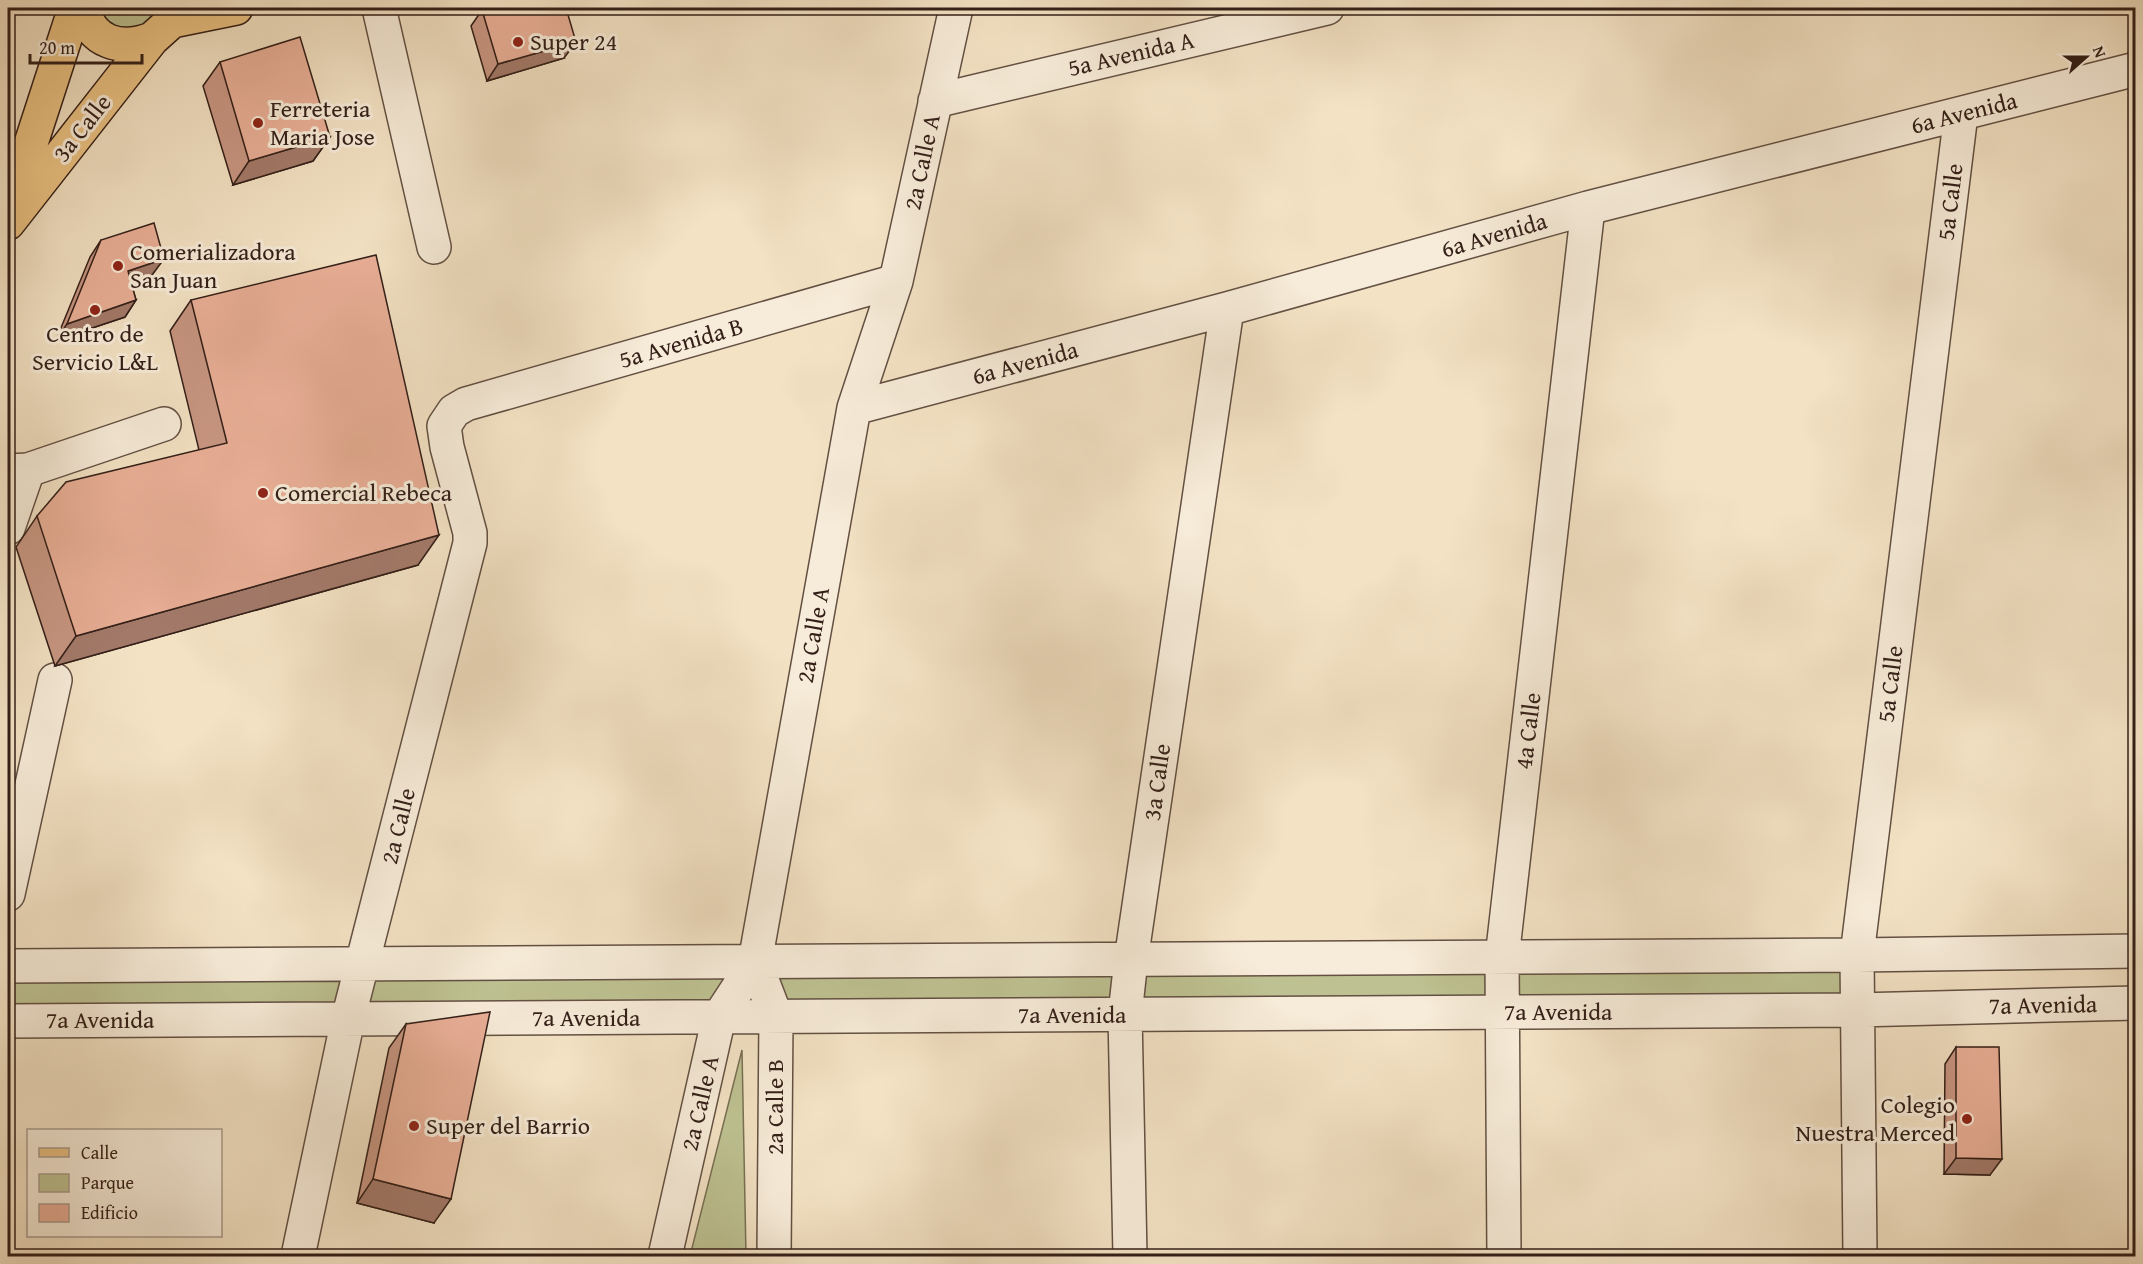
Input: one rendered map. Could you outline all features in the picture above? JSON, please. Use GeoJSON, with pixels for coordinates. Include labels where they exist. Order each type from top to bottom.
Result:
{"type":"FeatureCollection","features":[{"type":"Feature","properties":{"kind":"main road","name":"3a Calle"},"geometry":{"type":"LineString","coordinates":[[8,215],[75,8]]}},
{"type":"Feature","properties":{"kind":"main road"},"geometry":{"type":"LineString","coordinates":[[83,8],[93,30],[107,40],[121,45],[131,45],[168,22],[236,8]]}},
{"type":"Feature","properties":{"kind":"main road","name":"3a Calle"},"geometry":{"type":"LineString","coordinates":[[8,223],[168,22]]}},
{"type":"Feature","properties":{"kind":"street"},"geometry":{"type":"LineString","coordinates":[[379,8],[434,247]]}},
{"type":"Feature","properties":{"kind":"street","name":"2a Calle A"},"geometry":{"type":"LineString","coordinates":[[665,1257],[719,1017],[755,962],[854,408],[896,281],[956,8]]}},
{"type":"Feature","properties":{"kind":"street","name":"5a Avenida A"},"geometry":{"type":"LineString","coordinates":[[935,101],[1327,8]]}},
{"type":"Feature","properties":{"kind":"street","name":"6a Avenida"},"geometry":{"type":"LineString","coordinates":[[854,408],[1227,309],[1588,208],[2136,69]]}},
{"type":"Feature","properties":{"kind":"street","name":"5a Calle"},"geometry":{"type":"LineString","coordinates":[[1860,1257],[1857,955],[1961,114]]}},
{"type":"Feature","properties":{"kind":"street","name":"4a Calle"},"geometry":{"type":"LineString","coordinates":[[1504,1257],[1502,958],[1588,208]]}},
{"type":"Feature","properties":{"kind":"street","name":"5a Avenida B"},"geometry":{"type":"LineString","coordinates":[[466,405],[896,281]]}},
{"type":"Feature","properties":{"kind":"street","name":"3a Calle"},"geometry":{"type":"LineString","coordinates":[[1130,1257],[1125,1014],[1227,309]]}},
{"type":"Feature","properties":{"kind":"street","name":"2a Calle"},"geometry":{"type":"LineString","coordinates":[[298,1257],[348,1019],[470,543],[470,533],[447,447],[444,426],[454,411],[466,405]]}},
{"type":"Feature","properties":{"kind":"street"},"geometry":{"type":"LineString","coordinates":[[8,528],[18,471],[164,424]]}},
{"type":"Feature","properties":{"kind":"street"},"geometry":{"type":"LineString","coordinates":[[8,894],[55,680]]}},
{"type":"Feature","properties":{"kind":"street"},"geometry":{"type":"LineString","coordinates":[[8,966],[1502,958],[2136,951]]}},
{"type":"Feature","properties":{"kind":"street","name":"2a Calle B"},"geometry":{"type":"LineString","coordinates":[[755,962],[776,1017],[774,1257]]}},
{"type":"Feature","properties":{"kind":"street","name":"7a Avenida"},"geometry":{"type":"LineString","coordinates":[[8,1021],[1857,1010],[2136,1003]]}},
{"type":"Feature","properties":{"kind":"green space"},"geometry":{"type":"Polygon","coordinates":[[[92,8],[173,8],[165,21],[115,33],[92,8]]]}},
{"type":"Feature","properties":{"kind":"green space"},"geometry":{"type":"Polygon","coordinates":[[[1857,955],[1857,1010],[776,1017],[755,962],[719,1017],[8,1021],[8,966],[1857,955]]]}},
{"type":"Feature","properties":{"kind":"green space"},"geometry":{"type":"Polygon","coordinates":[[[742,1050],[746,1256],[690,1256],[742,1050]]]}},
{"type":"Feature","properties":{"kind":"building","name":"Super 24"},"geometry":{"type":"Polygon","coordinates":[[[490,8],[566,8],[576,42],[498,64],[482,10],[490,8]]]}},
{"type":"Feature","properties":{"kind":"building"},"geometry":{"type":"Polygon","coordinates":[[[300,37],[330,137],[249,161],[220,62],[300,37]]]}},
{"type":"Feature","properties":{"kind":"building"},"geometry":{"type":"Polygon","coordinates":[[[154,223],[164,259],[128,271],[136,300],[67,324],[101,240],[154,223]]]}},
{"type":"Feature","properties":{"kind":"building","name":"Comercial Rebeca"},"geometry":{"type":"Polygon","coordinates":[[[376,255],[439,535],[76,636],[37,516],[66,482],[227,443],[191,300],[376,255]]]}},
{"type":"Feature","properties":{"kind":"building","name":"Super del Barrio"},"geometry":{"type":"Polygon","coordinates":[[[490,1012],[451,1199],[373,1179],[406,1024],[490,1012]]]}},
{"type":"Feature","properties":{"kind":"building","name":"Colegio Nuestra Merced"},"geometry":{"type":"Polygon","coordinates":[[[1956,1047],[1999,1047],[2002,1159],[1956,1158],[1956,1047]]]}},
{"type":"Feature","properties":{"kind":"place","name":"Super 24"},"geometry":{"type":"Point","coordinates":[518,42]}},
{"type":"Feature","properties":{"kind":"place","name":"Ferreteria Maria Jose"},"geometry":{"type":"Point","coordinates":[258,123]}},
{"type":"Feature","properties":{"kind":"place","name":"Comerializadora San Juan"},"geometry":{"type":"Point","coordinates":[118,266]}},
{"type":"Feature","properties":{"kind":"place","name":"Centro de Servicio L&L"},"geometry":{"type":"Point","coordinates":[95,310]}},
{"type":"Feature","properties":{"kind":"place","name":"Comercial Rebeca"},"geometry":{"type":"Point","coordinates":[263,493]}},
{"type":"Feature","properties":{"kind":"place","name":"Colegio Nuestra Merced"},"geometry":{"type":"Point","coordinates":[1967,1119]}},
{"type":"Feature","properties":{"kind":"place","name":"Super del Barrio"},"geometry":{"type":"Point","coordinates":[414,1126]}}]}
